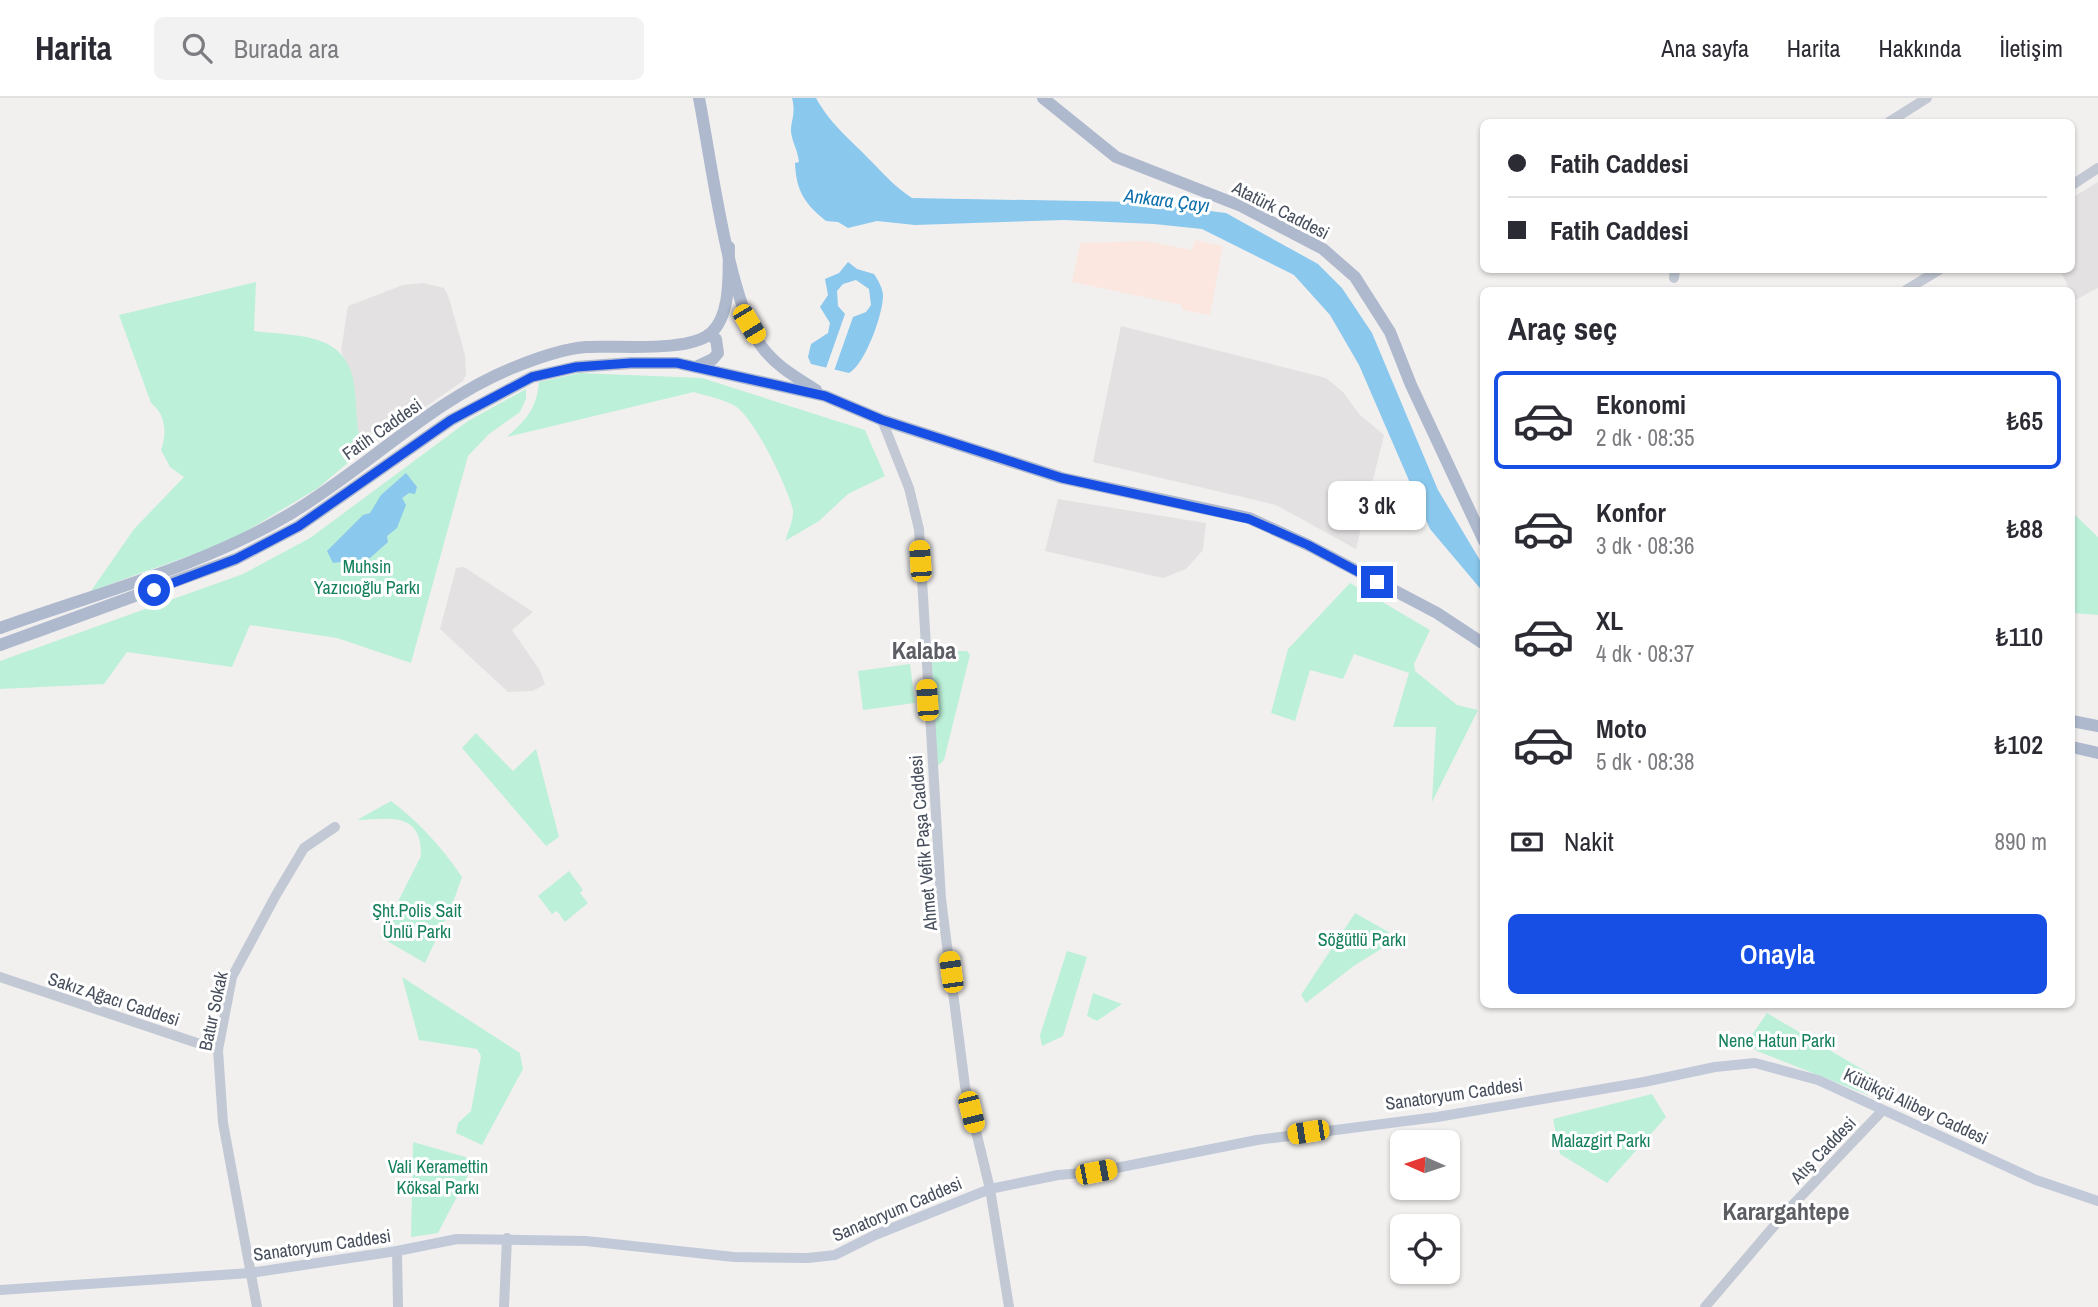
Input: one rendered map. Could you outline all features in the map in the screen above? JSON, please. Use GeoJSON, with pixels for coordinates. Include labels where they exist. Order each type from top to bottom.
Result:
{"type":"FeatureCollection","features":[{"type":"Feature","properties":{"kind":"main road"},"geometry":{"type":"LineString","coordinates":[[699,98],[729,247],[749,324],[779,368],[825,396]]}},
{"type":"Feature","properties":{"kind":"main road","name":"Atatürk Caddesi"},"geometry":{"type":"LineString","coordinates":[[1044,98],[1116,157],[1241,206],[1323,249],[1355,277],[1390,332],[1411,385],[1480,532]]}},
{"type":"Feature","properties":{"kind":"main road"},"geometry":{"type":"LineString","coordinates":[[695,368],[713,359],[718,353],[716,339],[708,335],[722,313],[728,294],[729,247]]}},
{"type":"Feature","properties":{"kind":"main road","name":"Fatih Caddesi"},"geometry":{"type":"LineString","coordinates":[[0,628],[230,545],[291,514],[442,408],[515,367],[585,347],[683,343],[708,335]]}},
{"type":"Feature","properties":{"kind":"main road","name":"Fatih Caddesi"},"geometry":{"type":"LineString","coordinates":[[0,645],[236,559],[299,526],[451,420],[532,377],[576,367],[631,363],[677,363],[825,396],[882,420],[1062,478],[1249,519],[1308,545],[1437,613],[1480,641]]}},
{"type":"Feature","properties":{"kind":"main road"},"geometry":{"type":"LineString","coordinates":[[2075,722],[2098,726]]}},
{"type":"Feature","properties":{"kind":"main road"},"geometry":{"type":"LineString","coordinates":[[2075,748],[2098,753]]}},
{"type":"Feature","properties":{"kind":"main road","name":"Kütükçü Alibey Caddesi"},"geometry":{"type":"LineString","coordinates":[[1716,1067],[1755,1063],[1818,1080],[2036,1180],[2098,1201]]}},
{"type":"Feature","properties":{"kind":"main road","name":"Sanatoryum Caddesi"},"geometry":{"type":"LineString","coordinates":[[0,1290],[250,1273],[397,1251],[457,1239],[586,1241],[734,1257],[808,1258],[835,1255],[875,1235],[990,1189],[1257,1140],[1511,1105],[1716,1067]]}},
{"type":"Feature","properties":{"kind":"street"},"geometry":{"type":"LineString","coordinates":[[1894,119],[1927,98]]}},
{"type":"Feature","properties":{"kind":"street"},"geometry":{"type":"LineString","coordinates":[[2075,183],[2098,168]]}},
{"type":"Feature","properties":{"kind":"street"},"geometry":{"type":"LineString","coordinates":[[1911,287],[1935,273]]}},
{"type":"Feature","properties":{"kind":"street","name":"Ahmet Vefik Paşa Caddesi"},"geometry":{"type":"LineString","coordinates":[[882,420],[909,488],[919,529],[941,899],[965,1086],[990,1189],[1009,1307]]}},
{"type":"Feature","properties":{"kind":"street","name":"Batur Sokak"},"geometry":{"type":"LineString","coordinates":[[257,1307],[223,1124],[218,1050],[233,977],[276,895],[304,848],[335,827]]}},
{"type":"Feature","properties":{"kind":"street","name":"Sakız Ağacı Caddesi"},"geometry":{"type":"LineString","coordinates":[[0,977],[218,1050]]}},
{"type":"Feature","properties":{"kind":"street","name":"Atış Caddesi"},"geometry":{"type":"LineString","coordinates":[[1705,1307],[1786,1212],[1882,1111]]}},
{"type":"Feature","properties":{"kind":"street"},"geometry":{"type":"LineString","coordinates":[[504,1307],[507,1238]]}},
{"type":"Feature","properties":{"kind":"street"},"geometry":{"type":"LineString","coordinates":[[397,1251],[398,1307]]}},
{"type":"Feature","properties":{"kind":"shaded area"},"geometry":{"type":"Polygon","coordinates":[[[2098,182],[2098,288],[2075,300],[2075,287],[2068,287],[2062,273],[2075,273],[2075,196],[2098,182]]]}},
{"type":"Feature","properties":{"kind":"shaded area"},"geometry":{"type":"Polygon","coordinates":[[[1195,240],[1223,246],[1210,315],[1182,310],[1182,305],[1072,282],[1080,243],[1145,241],[1192,250],[1195,240]]]}},
{"type":"Feature","properties":{"kind":"shaded area"},"geometry":{"type":"Polygon","coordinates":[[[423,283],[444,288],[449,298],[465,355],[466,374],[463,381],[363,450],[356,431],[356,407],[350,372],[341,351],[348,306],[403,285],[423,283]]]}},
{"type":"Feature","properties":{"kind":"shaded area"},"geometry":{"type":"Polygon","coordinates":[[[1121,326],[1326,378],[1343,392],[1359,414],[1384,435],[1356,549],[1276,505],[1093,462],[1121,326]]]}},
{"type":"Feature","properties":{"kind":"shaded area"},"geometry":{"type":"Polygon","coordinates":[[[1058,499],[1206,523],[1203,550],[1186,569],[1163,578],[1045,551],[1058,499]]]}},
{"type":"Feature","properties":{"kind":"shaded area"},"geometry":{"type":"Polygon","coordinates":[[[464,567],[533,612],[512,630],[539,669],[545,684],[533,691],[508,692],[440,629],[456,568],[464,567]]]}},
{"type":"Feature","properties":{"kind":"green space"},"geometry":{"type":"Polygon","coordinates":[[[256,282],[254,331],[320,341],[333,347],[344,357],[351,371],[363,450],[318,488],[228,542],[91,591],[134,529],[184,477],[170,467],[161,450],[164,437],[162,419],[151,403],[119,315],[256,282]]]}},
{"type":"Feature","properties":{"kind":"green space"},"geometry":{"type":"Polygon","coordinates":[[[580,373],[702,378],[865,430],[885,476],[848,494],[819,521],[785,541],[793,510],[784,486],[751,424],[743,413],[725,401],[694,392],[507,437],[529,413],[536,399],[539,382],[580,373]]]}},
{"type":"Feature","properties":{"kind":"green space","name":"Muhsin Yazıcıoğlu Parkı"},"geometry":{"type":"Polygon","coordinates":[[[526,389],[526,399],[520,412],[489,434],[468,456],[411,663],[337,638],[250,625],[232,667],[127,652],[104,684],[0,689],[0,661],[243,574],[310,538],[468,421],[526,389]]]}},
{"type":"Feature","properties":{"kind":"green space"},"geometry":{"type":"Polygon","coordinates":[[[2075,515],[2098,537],[2098,615],[2075,613],[2075,515]]]}},
{"type":"Feature","properties":{"kind":"green space"},"geometry":{"type":"Polygon","coordinates":[[[1350,583],[1430,630],[1414,664],[1415,671],[1457,705],[1478,710],[1432,802],[1436,727],[1393,727],[1409,673],[1354,654],[1343,679],[1310,670],[1295,721],[1271,713],[1288,649],[1350,583]]]}},
{"type":"Feature","properties":{"kind":"green space"},"geometry":{"type":"Polygon","coordinates":[[[967,651],[970,655],[944,760],[939,765],[936,763],[932,660],[938,653],[967,651]]]}},
{"type":"Feature","properties":{"kind":"green space"},"geometry":{"type":"Polygon","coordinates":[[[910,664],[915,703],[863,710],[858,671],[910,664]]]}},
{"type":"Feature","properties":{"kind":"green space"},"geometry":{"type":"Polygon","coordinates":[[[476,733],[513,771],[536,749],[559,837],[546,846],[462,748],[476,733]]]}},
{"type":"Feature","properties":{"kind":"green space","name":"Şht.Polis Sait Ünlü Parkı"},"geometry":{"type":"Polygon","coordinates":[[[391,801],[430,836],[462,877],[451,908],[425,963],[380,937],[421,856],[420,841],[409,824],[391,819],[357,820],[391,801]]]}},
{"type":"Feature","properties":{"kind":"green space"},"geometry":{"type":"Polygon","coordinates":[[[569,871],[583,890],[580,893],[588,903],[565,922],[557,911],[552,914],[538,896],[569,871]]]}},
{"type":"Feature","properties":{"kind":"green space","name":"Söğütlü Parkı"},"geometry":{"type":"Polygon","coordinates":[[[1355,913],[1399,938],[1355,965],[1306,1003],[1301,995],[1355,913]]]}},
{"type":"Feature","properties":{"kind":"green space"},"geometry":{"type":"Polygon","coordinates":[[[1067,951],[1087,957],[1063,1036],[1042,1046],[1040,1035],[1067,951]]]}},
{"type":"Feature","properties":{"kind":"green space"},"geometry":{"type":"Polygon","coordinates":[[[402,977],[520,1053],[523,1069],[482,1145],[456,1133],[458,1123],[471,1111],[481,1056],[477,1049],[419,1040],[402,977]]]}},
{"type":"Feature","properties":{"kind":"green space"},"geometry":{"type":"Polygon","coordinates":[[[1093,993],[1122,1004],[1097,1021],[1087,1016],[1093,993]]]}},
{"type":"Feature","properties":{"kind":"green space","name":"Nene Hatun Parkı"},"geometry":{"type":"Polygon","coordinates":[[[1767,1013],[1875,1077],[1868,1095],[1757,1051],[1747,1042],[1767,1013]]]}},
{"type":"Feature","properties":{"kind":"green space","name":"Malazgirt Parkı"},"geometry":{"type":"Polygon","coordinates":[[[1652,1094],[1666,1117],[1607,1183],[1560,1154],[1553,1119],[1652,1094]]]}},
{"type":"Feature","properties":{"kind":"green space","name":"Vali Keramettin Köksal Parkı"},"geometry":{"type":"Polygon","coordinates":[[[413,1142],[476,1160],[438,1233],[411,1237],[413,1142]]]}},
{"type":"Feature","properties":{"kind":"water"},"geometry":{"type":"Polygon","coordinates":[[[792,98],[816,98],[841,131],[890,181],[912,198],[1138,202],[1226,213],[1318,264],[1342,288],[1372,333],[1438,490],[1480,560],[1480,588],[1430,529],[1359,365],[1330,315],[1294,275],[1202,229],[1064,220],[915,225],[877,221],[848,228],[838,222],[826,221],[807,203],[797,181],[795,163],[799,162],[791,132],[794,110],[792,98]]]}},
{"type":"Feature","properties":{"kind":"water"},"geometry":{"type":"Polygon","coordinates":[[[848,262],[857,269],[874,274],[883,294],[880,313],[867,349],[849,373],[811,364],[808,357],[811,344],[828,333],[830,323],[820,307],[828,295],[825,279],[839,273],[848,262]]]}},
{"type":"Feature","properties":{"kind":"water"},"geometry":{"type":"Polygon","coordinates":[[[406,473],[417,487],[415,494],[409,493],[402,498],[406,505],[397,528],[387,536],[388,542],[370,558],[333,563],[327,551],[363,515],[370,513],[381,495],[406,473]]]}},
{"type":"Feature","properties":{"kind":"pier"},"geometry":{"type":"Polygon","coordinates":[[[856,280],[869,289],[871,305],[866,312],[853,317],[834,371],[826,368],[845,314],[838,306],[837,291],[843,284],[856,280]]]}},
{"type":"Feature","properties":{"kind":"district","name":"Kalaba"},"geometry":{"type":"Point","coordinates":[924,650]}},
{"type":"Feature","properties":{"kind":"district","name":"Karargahtepe"},"geometry":{"type":"Point","coordinates":[1786,1211]}},
{"type":"Feature","properties":{"kind":"route"},"geometry":{"type":"LineString","coordinates":[[154,590],[236,559],[299,526],[451,420],[532,377],[576,367],[631,363],[677,363],[825,396],[882,420],[1062,478],[1249,519],[1308,545],[1377,582]]}},
{"type":"Feature","properties":{"kind":"water label","name":"Ankara Çayı"},"geometry":{"type":"Point","coordinates":[1167,200]}}]}
